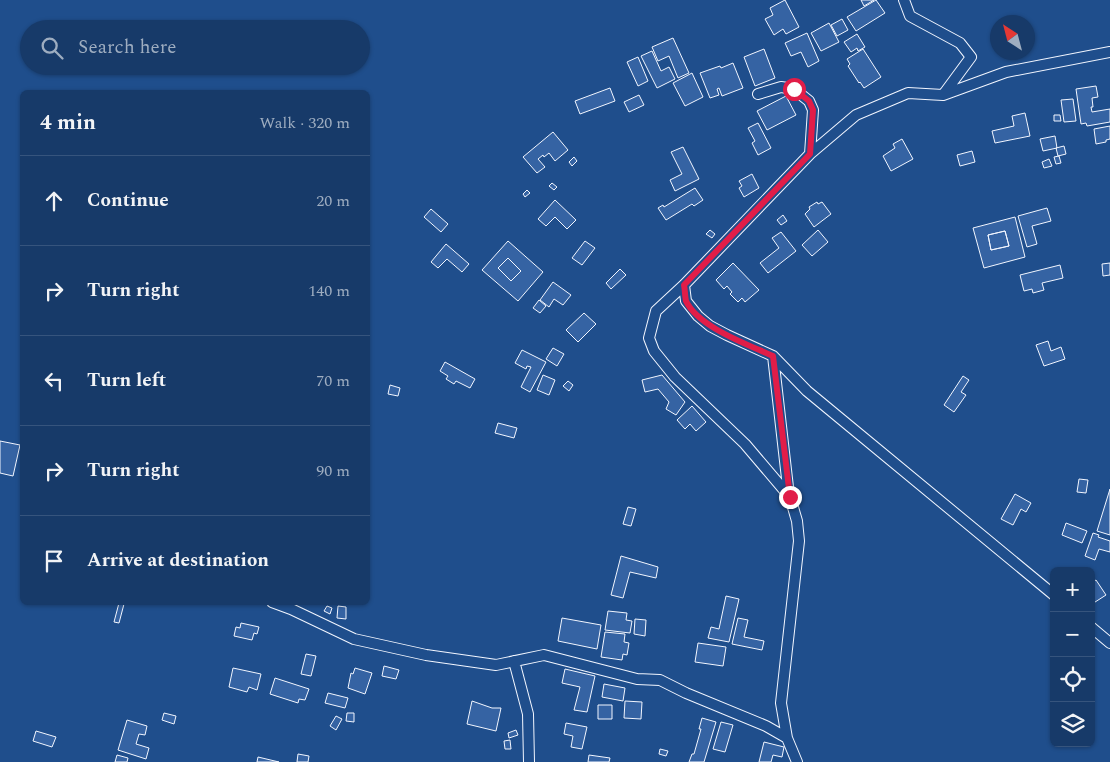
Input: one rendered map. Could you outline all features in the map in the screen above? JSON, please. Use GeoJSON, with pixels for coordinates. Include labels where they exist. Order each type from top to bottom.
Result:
{"type":"FeatureCollection","features":[{"type":"Feature","properties":{"kind":"street"},"geometry":{"type":"LineString","coordinates":[[904,0],[910,16],[960,44],[971,57],[943,96]]}},
{"type":"Feature","properties":{"kind":"street"},"geometry":{"type":"LineString","coordinates":[[790,497],[745,444],[675,376],[654,350],[649,338],[656,311],[684,285],[810,154],[856,115],[908,93],[943,96],[1006,72],[1110,52]]}},
{"type":"Feature","properties":{"kind":"street"},"geometry":{"type":"LineString","coordinates":[[758,94],[781,87],[794,89],[809,101],[813,110],[810,154]]}},
{"type":"Feature","properties":{"kind":"street"},"geometry":{"type":"LineString","coordinates":[[684,285],[686,301],[698,316],[710,326],[726,335],[773,356],[806,391],[1050,592]]}},
{"type":"Feature","properties":{"kind":"street"},"geometry":{"type":"LineString","coordinates":[[773,356],[790,497],[797,521],[798,542],[781,703],[787,738],[797,762]]}},
{"type":"Feature","properties":{"kind":"street"},"geometry":{"type":"LineString","coordinates":[[279,605],[354,639],[426,655],[496,664],[544,655],[637,679],[660,680],[686,693],[766,726],[787,738]]}},
{"type":"Feature","properties":{"kind":"street"},"geometry":{"type":"LineString","coordinates":[[1095,631],[1110,644]]}},
{"type":"Feature","properties":{"kind":"street"},"geometry":{"type":"LineString","coordinates":[[514,660],[528,714],[529,762]]}},
{"type":"Feature","properties":{"kind":"building"},"geometry":{"type":"Polygon","coordinates":[[[785,0],[799,27],[786,34],[783,29],[774,35],[765,19],[773,15],[770,8],[785,0]]]}},
{"type":"Feature","properties":{"kind":"building"},"geometry":{"type":"Polygon","coordinates":[[[861,0],[874,0],[864,6],[861,0]]]}},
{"type":"Feature","properties":{"kind":"building"},"geometry":{"type":"Polygon","coordinates":[[[876,0],[885,13],[856,31],[847,17],[876,0]]]}},
{"type":"Feature","properties":{"kind":"building"},"geometry":{"type":"Polygon","coordinates":[[[842,19],[848,30],[837,36],[831,25],[842,19]]]}},
{"type":"Feature","properties":{"kind":"building"},"geometry":{"type":"Polygon","coordinates":[[[829,23],[839,42],[821,51],[811,33],[829,23]]]}},
{"type":"Feature","properties":{"kind":"building"},"geometry":{"type":"Polygon","coordinates":[[[807,33],[819,61],[808,67],[801,52],[791,56],[785,43],[807,33]]]}},
{"type":"Feature","properties":{"kind":"building"},"geometry":{"type":"Polygon","coordinates":[[[857,34],[865,47],[858,51],[857,48],[851,52],[844,42],[857,34]]]}},
{"type":"Feature","properties":{"kind":"building"},"geometry":{"type":"Polygon","coordinates":[[[673,38],[689,73],[678,78],[669,56],[658,61],[652,47],[673,38]]]}},
{"type":"Feature","properties":{"kind":"building"},"geometry":{"type":"Polygon","coordinates":[[[764,49],[775,78],[755,86],[744,57],[764,49]]]}},
{"type":"Feature","properties":{"kind":"building"},"geometry":{"type":"Polygon","coordinates":[[[863,49],[881,77],[864,88],[848,66],[850,64],[847,59],[863,49]]]}},
{"type":"Feature","properties":{"kind":"building"},"geometry":{"type":"Polygon","coordinates":[[[652,51],[661,71],[669,67],[675,79],[657,88],[641,56],[652,51]]]}},
{"type":"Feature","properties":{"kind":"building"},"geometry":{"type":"Polygon","coordinates":[[[638,57],[648,81],[638,86],[627,62],[638,57]]]}},
{"type":"Feature","properties":{"kind":"building"},"geometry":{"type":"Polygon","coordinates":[[[733,63],[743,88],[722,96],[719,88],[717,89],[719,95],[710,98],[700,73],[733,63]]]}},
{"type":"Feature","properties":{"kind":"building"},"geometry":{"type":"Polygon","coordinates":[[[692,73],[703,97],[685,106],[673,83],[692,73]]]}},
{"type":"Feature","properties":{"kind":"building"},"geometry":{"type":"Polygon","coordinates":[[[1096,86],[1098,97],[1092,98],[1092,112],[1110,109],[1110,122],[1087,126],[1086,123],[1081,124],[1076,89],[1096,86]]]}},
{"type":"Feature","properties":{"kind":"building"},"geometry":{"type":"Polygon","coordinates":[[[610,88],[615,101],[580,114],[575,101],[610,88]]]}},
{"type":"Feature","properties":{"kind":"building"},"geometry":{"type":"Polygon","coordinates":[[[639,95],[644,105],[629,112],[624,102],[639,95]]]}},
{"type":"Feature","properties":{"kind":"building"},"geometry":{"type":"Polygon","coordinates":[[[786,96],[796,115],[767,130],[757,111],[786,96]]]}},
{"type":"Feature","properties":{"kind":"building"},"geometry":{"type":"Polygon","coordinates":[[[1073,99],[1076,121],[1064,122],[1061,100],[1073,99]]]}},
{"type":"Feature","properties":{"kind":"building"},"geometry":{"type":"Polygon","coordinates":[[[1025,113],[1030,136],[995,143],[992,131],[1014,126],[1012,116],[1025,113]]]}},
{"type":"Feature","properties":{"kind":"building"},"geometry":{"type":"Polygon","coordinates":[[[1054,115],[1060,115],[1061,121],[1054,121],[1054,115]]]}},
{"type":"Feature","properties":{"kind":"building"},"geometry":{"type":"Polygon","coordinates":[[[758,123],[771,148],[758,155],[752,143],[755,141],[748,128],[758,123]]]}},
{"type":"Feature","properties":{"kind":"building"},"geometry":{"type":"Polygon","coordinates":[[[1110,126],[1110,139],[1096,144],[1094,129],[1110,126]]]}},
{"type":"Feature","properties":{"kind":"building"},"geometry":{"type":"Polygon","coordinates":[[[553,132],[568,150],[555,161],[549,153],[544,157],[543,155],[538,159],[545,167],[537,173],[523,157],[553,132]]]}},
{"type":"Feature","properties":{"kind":"building"},"geometry":{"type":"Polygon","coordinates":[[[1055,136],[1057,148],[1043,151],[1040,139],[1055,136]]]}},
{"type":"Feature","properties":{"kind":"building"},"geometry":{"type":"Polygon","coordinates":[[[902,139],[913,159],[891,171],[883,156],[895,148],[893,144],[902,139]]]}},
{"type":"Feature","properties":{"kind":"building"},"geometry":{"type":"Polygon","coordinates":[[[1064,146],[1066,154],[1058,156],[1056,148],[1064,146]]]}},
{"type":"Feature","properties":{"kind":"building"},"geometry":{"type":"Polygon","coordinates":[[[683,147],[699,179],[675,191],[670,180],[682,174],[671,152],[683,147]]]}},
{"type":"Feature","properties":{"kind":"building"},"geometry":{"type":"Polygon","coordinates":[[[972,151],[975,162],[960,166],[957,155],[972,151]]]}},
{"type":"Feature","properties":{"kind":"building"},"geometry":{"type":"Polygon","coordinates":[[[1059,156],[1061,163],[1056,164],[1054,157],[1059,156]]]}},
{"type":"Feature","properties":{"kind":"building"},"geometry":{"type":"Polygon","coordinates":[[[574,157],[577,161],[572,166],[569,162],[574,157]]]}},
{"type":"Feature","properties":{"kind":"building"},"geometry":{"type":"Polygon","coordinates":[[[1049,159],[1052,166],[1044,168],[1042,162],[1049,159]]]}},
{"type":"Feature","properties":{"kind":"building"},"geometry":{"type":"Polygon","coordinates":[[[752,174],[759,188],[744,197],[739,188],[742,186],[739,181],[752,174]]]}},
{"type":"Feature","properties":{"kind":"building"},"geometry":{"type":"Polygon","coordinates":[[[552,183],[557,187],[554,190],[549,186],[552,183]]]}},
{"type":"Feature","properties":{"kind":"building"},"geometry":{"type":"Polygon","coordinates":[[[695,188],[703,200],[694,206],[692,204],[666,220],[658,208],[663,205],[664,207],[695,188]]]}},
{"type":"Feature","properties":{"kind":"building"},"geometry":{"type":"Polygon","coordinates":[[[527,190],[530,193],[525,197],[523,194],[527,190]]]}},
{"type":"Feature","properties":{"kind":"building"},"geometry":{"type":"Polygon","coordinates":[[[555,200],[576,220],[567,229],[555,217],[546,226],[538,219],[555,200]]]}},
{"type":"Feature","properties":{"kind":"building"},"geometry":{"type":"Polygon","coordinates":[[[817,202],[818,204],[822,202],[831,214],[814,227],[805,214],[810,209],[809,207],[817,202]]]}},
{"type":"Feature","properties":{"kind":"building"},"geometry":{"type":"Polygon","coordinates":[[[1047,208],[1051,221],[1032,226],[1037,244],[1027,247],[1018,216],[1047,208]]]}},
{"type":"Feature","properties":{"kind":"building"},"geometry":{"type":"Polygon","coordinates":[[[431,209],[448,224],[441,232],[424,217],[431,209]]]}},
{"type":"Feature","properties":{"kind":"building"},"geometry":{"type":"Polygon","coordinates":[[[783,215],[787,221],[781,225],[777,220],[783,215]]]}},
{"type":"Feature","properties":{"kind":"building"},"geometry":{"type":"Polygon","coordinates":[[[1015,217],[1025,257],[984,268],[973,228],[1015,217]],[[1005,231],[988,235],[991,250],[1009,246],[1005,231]]]}},
{"type":"Feature","properties":{"kind":"building"},"geometry":{"type":"Polygon","coordinates":[[[710,230],[715,234],[712,238],[706,234],[710,230]]]}},
{"type":"Feature","properties":{"kind":"building"},"geometry":{"type":"Polygon","coordinates":[[[818,230],[828,242],[812,256],[802,245],[818,230]]]}},
{"type":"Feature","properties":{"kind":"building"},"geometry":{"type":"Polygon","coordinates":[[[1005,231],[1009,246],[991,250],[988,235],[1005,231]]]}},
{"type":"Feature","properties":{"kind":"building"},"geometry":{"type":"Polygon","coordinates":[[[781,232],[796,251],[768,273],[760,263],[779,248],[772,238],[781,232]]]}},
{"type":"Feature","properties":{"kind":"building"},"geometry":{"type":"Polygon","coordinates":[[[508,241],[543,272],[518,301],[482,270],[508,241]],[[508,258],[498,268],[511,281],[521,271],[508,258]]]}},
{"type":"Feature","properties":{"kind":"building"},"geometry":{"type":"Polygon","coordinates":[[[585,241],[595,248],[582,265],[572,258],[585,241]]]}},
{"type":"Feature","properties":{"kind":"building"},"geometry":{"type":"Polygon","coordinates":[[[446,244],[469,264],[462,272],[447,259],[438,268],[431,262],[446,244]]]}},
{"type":"Feature","properties":{"kind":"building"},"geometry":{"type":"Polygon","coordinates":[[[508,258],[521,271],[511,281],[498,268],[508,258]]]}},
{"type":"Feature","properties":{"kind":"building"},"geometry":{"type":"Polygon","coordinates":[[[733,263],[759,290],[745,302],[742,298],[738,302],[730,294],[732,292],[727,286],[724,289],[716,280],[733,263]]]}},
{"type":"Feature","properties":{"kind":"building"},"geometry":{"type":"Polygon","coordinates":[[[1110,263],[1110,275],[1103,276],[1102,264],[1110,263]]]}},
{"type":"Feature","properties":{"kind":"building"},"geometry":{"type":"Polygon","coordinates":[[[1060,265],[1063,278],[1042,283],[1044,290],[1033,293],[1032,289],[1024,291],[1020,275],[1060,265]]]}},
{"type":"Feature","properties":{"kind":"building"},"geometry":{"type":"Polygon","coordinates":[[[620,269],[626,275],[611,289],[606,283],[620,269]]]}},
{"type":"Feature","properties":{"kind":"building"},"geometry":{"type":"Polygon","coordinates":[[[553,282],[571,295],[563,305],[554,299],[549,307],[540,300],[553,282]]]}},
{"type":"Feature","properties":{"kind":"building"},"geometry":{"type":"Polygon","coordinates":[[[539,300],[546,306],[540,313],[533,308],[539,300]]]}},
{"type":"Feature","properties":{"kind":"building"},"geometry":{"type":"Polygon","coordinates":[[[584,313],[596,324],[578,342],[566,330],[584,313]]]}},
{"type":"Feature","properties":{"kind":"building"},"geometry":{"type":"Polygon","coordinates":[[[1048,341],[1051,351],[1061,347],[1065,359],[1044,366],[1036,345],[1048,341]]]}},
{"type":"Feature","properties":{"kind":"building"},"geometry":{"type":"Polygon","coordinates":[[[553,348],[564,354],[557,366],[546,359],[553,348]]]}},
{"type":"Feature","properties":{"kind":"building"},"geometry":{"type":"Polygon","coordinates":[[[522,350],[546,362],[530,392],[521,387],[531,367],[527,366],[526,369],[515,363],[522,350]]]}},
{"type":"Feature","properties":{"kind":"building"},"geometry":{"type":"Polygon","coordinates":[[[445,362],[475,379],[470,388],[456,381],[454,384],[446,379],[448,376],[440,371],[445,362]]]}},
{"type":"Feature","properties":{"kind":"building"},"geometry":{"type":"Polygon","coordinates":[[[543,375],[555,380],[549,395],[537,390],[543,375]]]}},
{"type":"Feature","properties":{"kind":"building"},"geometry":{"type":"Polygon","coordinates":[[[662,375],[685,402],[676,415],[666,409],[669,402],[658,389],[645,392],[642,380],[662,375]]]}},
{"type":"Feature","properties":{"kind":"building"},"geometry":{"type":"Polygon","coordinates":[[[963,376],[969,380],[961,392],[966,395],[954,412],[944,405],[963,376]]]}},
{"type":"Feature","properties":{"kind":"building"},"geometry":{"type":"Polygon","coordinates":[[[568,381],[573,385],[569,391],[563,386],[568,381]]]}},
{"type":"Feature","properties":{"kind":"building"},"geometry":{"type":"Polygon","coordinates":[[[390,385],[400,388],[398,396],[388,394],[390,385]]]}},
{"type":"Feature","properties":{"kind":"building"},"geometry":{"type":"Polygon","coordinates":[[[692,406],[706,422],[696,431],[690,424],[685,429],[677,420],[692,406]]]}},
{"type":"Feature","properties":{"kind":"building"},"geometry":{"type":"Polygon","coordinates":[[[498,423],[517,428],[514,438],[495,433],[498,423]]]}},
{"type":"Feature","properties":{"kind":"building"},"geometry":{"type":"Polygon","coordinates":[[[0,441],[20,445],[13,476],[0,473],[0,441]]]}},
{"type":"Feature","properties":{"kind":"building"},"geometry":{"type":"Polygon","coordinates":[[[1079,479],[1088,480],[1086,493],[1077,492],[1079,479]]]}},
{"type":"Feature","properties":{"kind":"building"},"geometry":{"type":"Polygon","coordinates":[[[1110,489],[1110,535],[1097,531],[1110,489]]]}},
{"type":"Feature","properties":{"kind":"building"},"geometry":{"type":"Polygon","coordinates":[[[1015,494],[1031,503],[1026,512],[1021,509],[1013,525],[1001,519],[1015,494]]]}},
{"type":"Feature","properties":{"kind":"building"},"geometry":{"type":"Polygon","coordinates":[[[628,507],[636,509],[631,526],[623,524],[628,507]]]}},
{"type":"Feature","properties":{"kind":"building"},"geometry":{"type":"Polygon","coordinates":[[[1066,523],[1087,531],[1082,543],[1062,535],[1066,523]]]}},
{"type":"Feature","properties":{"kind":"building"},"geometry":{"type":"Polygon","coordinates":[[[1093,533],[1110,541],[1110,552],[1099,549],[1095,560],[1085,556],[1093,533]]]}},
{"type":"Feature","properties":{"kind":"building"},"geometry":{"type":"Polygon","coordinates":[[[621,556],[658,567],[656,578],[630,572],[623,598],[611,595],[621,556]]]}},
{"type":"Feature","properties":{"kind":"building"},"geometry":{"type":"Polygon","coordinates":[[[1095,581],[1106,595],[1095,602],[1095,581]]]}},
{"type":"Feature","properties":{"kind":"building"},"geometry":{"type":"Polygon","coordinates":[[[726,596],[739,599],[729,642],[708,638],[711,627],[719,629],[726,596]]]}},
{"type":"Feature","properties":{"kind":"building"},"geometry":{"type":"Polygon","coordinates":[[[118,605],[124,605],[119,623],[114,622],[118,605]]]}},
{"type":"Feature","properties":{"kind":"building"},"geometry":{"type":"Polygon","coordinates":[[[327,606],[332,608],[330,614],[324,611],[327,606]]]}},
{"type":"Feature","properties":{"kind":"building"},"geometry":{"type":"Polygon","coordinates":[[[338,606],[346,607],[346,619],[337,618],[338,606]]]}},
{"type":"Feature","properties":{"kind":"building"},"geometry":{"type":"Polygon","coordinates":[[[608,611],[627,613],[626,620],[632,621],[630,633],[605,630],[608,611]]]}},
{"type":"Feature","properties":{"kind":"building"},"geometry":{"type":"Polygon","coordinates":[[[562,618],[601,625],[597,649],[558,641],[562,618]]]}},
{"type":"Feature","properties":{"kind":"building"},"geometry":{"type":"Polygon","coordinates":[[[738,618],[748,620],[744,637],[764,641],[762,650],[732,644],[738,618]]]}},
{"type":"Feature","properties":{"kind":"building"},"geometry":{"type":"Polygon","coordinates":[[[635,619],[646,620],[645,636],[634,634],[635,619]]]}},
{"type":"Feature","properties":{"kind":"building"},"geometry":{"type":"Polygon","coordinates":[[[241,623],[259,627],[257,634],[254,633],[252,640],[234,636],[236,627],[240,628],[241,623]]]}},
{"type":"Feature","properties":{"kind":"building"},"geometry":{"type":"Polygon","coordinates":[[[605,632],[625,634],[624,642],[629,643],[627,655],[623,654],[622,660],[601,657],[605,632]]]}},
{"type":"Feature","properties":{"kind":"building"},"geometry":{"type":"Polygon","coordinates":[[[698,643],[726,647],[723,666],[695,662],[698,643]]]}},
{"type":"Feature","properties":{"kind":"building"},"geometry":{"type":"Polygon","coordinates":[[[306,654],[316,656],[311,676],[301,674],[306,654]]]}},
{"type":"Feature","properties":{"kind":"building"},"geometry":{"type":"Polygon","coordinates":[[[384,666],[399,670],[396,679],[382,676],[384,666]]]}},
{"type":"Feature","properties":{"kind":"building"},"geometry":{"type":"Polygon","coordinates":[[[233,668],[261,674],[257,690],[249,687],[247,692],[229,687],[233,668]]]}},
{"type":"Feature","properties":{"kind":"building"},"geometry":{"type":"Polygon","coordinates":[[[355,668],[372,673],[365,694],[348,688],[351,673],[353,674],[355,668]]]}},
{"type":"Feature","properties":{"kind":"building"},"geometry":{"type":"Polygon","coordinates":[[[565,669],[595,676],[587,712],[574,710],[580,687],[562,683],[565,669]]]}},
{"type":"Feature","properties":{"kind":"building"},"geometry":{"type":"Polygon","coordinates":[[[275,678],[309,689],[305,700],[299,699],[298,703],[270,694],[275,678]]]}},
{"type":"Feature","properties":{"kind":"building"},"geometry":{"type":"Polygon","coordinates":[[[604,684],[625,688],[623,701],[602,697],[604,684]]]}},
{"type":"Feature","properties":{"kind":"building"},"geometry":{"type":"Polygon","coordinates":[[[328,693],[348,698],[345,708],[325,703],[328,693]]]}},
{"type":"Feature","properties":{"kind":"building"},"geometry":{"type":"Polygon","coordinates":[[[472,701],[492,708],[501,708],[496,731],[467,724],[472,701]]]}},
{"type":"Feature","properties":{"kind":"building"},"geometry":{"type":"Polygon","coordinates":[[[625,701],[642,702],[641,719],[624,718],[625,701]]]}},
{"type":"Feature","properties":{"kind":"building"},"geometry":{"type":"Polygon","coordinates":[[[598,705],[612,705],[612,719],[598,719],[598,705]]]}},
{"type":"Feature","properties":{"kind":"building"},"geometry":{"type":"Polygon","coordinates":[[[164,713],[176,716],[174,724],[162,720],[164,713]]]}},
{"type":"Feature","properties":{"kind":"building"},"geometry":{"type":"Polygon","coordinates":[[[347,713],[354,713],[354,722],[346,721],[347,713]]]}},
{"type":"Feature","properties":{"kind":"building"},"geometry":{"type":"Polygon","coordinates":[[[336,716],[342,719],[336,730],[330,726],[336,716]]]}},
{"type":"Feature","properties":{"kind":"building"},"geometry":{"type":"Polygon","coordinates":[[[702,718],[716,722],[704,762],[689,762],[692,754],[694,754],[702,718]]]}},
{"type":"Feature","properties":{"kind":"building"},"geometry":{"type":"Polygon","coordinates":[[[127,720],[147,726],[145,735],[139,734],[136,744],[149,748],[146,759],[118,750],[127,720]]]}},
{"type":"Feature","properties":{"kind":"building"},"geometry":{"type":"Polygon","coordinates":[[[721,722],[733,725],[725,752],[713,749],[721,722]]]}},
{"type":"Feature","properties":{"kind":"building"},"geometry":{"type":"Polygon","coordinates":[[[566,723],[587,727],[582,749],[571,747],[573,736],[564,734],[566,723]]]}},
{"type":"Feature","properties":{"kind":"building"},"geometry":{"type":"Polygon","coordinates":[[[516,730],[518,735],[509,738],[508,733],[516,730]]]}},
{"type":"Feature","properties":{"kind":"building"},"geometry":{"type":"Polygon","coordinates":[[[36,731],[56,737],[52,747],[33,741],[36,731]]]}},
{"type":"Feature","properties":{"kind":"building"},"geometry":{"type":"Polygon","coordinates":[[[510,740],[511,749],[505,749],[504,741],[510,740]]]}},
{"type":"Feature","properties":{"kind":"building"},"geometry":{"type":"Polygon","coordinates":[[[764,742],[784,747],[782,757],[773,755],[771,762],[759,762],[764,742]]]}},
{"type":"Feature","properties":{"kind":"building"},"geometry":{"type":"Polygon","coordinates":[[[660,749],[668,751],[666,756],[659,754],[660,749]]]}},
{"type":"Feature","properties":{"kind":"building"},"geometry":{"type":"Polygon","coordinates":[[[298,754],[309,756],[308,762],[297,762],[298,754]]]}},
{"type":"Feature","properties":{"kind":"building"},"geometry":{"type":"Polygon","coordinates":[[[117,755],[128,758],[127,762],[115,762],[117,755]]]}},
{"type":"Feature","properties":{"kind":"building"},"geometry":{"type":"Polygon","coordinates":[[[589,755],[610,758],[609,762],[588,762],[589,755]]]}},
{"type":"Feature","properties":{"kind":"building"},"geometry":{"type":"Polygon","coordinates":[[[258,757],[279,762],[257,762],[258,757]]]}},
{"type":"Feature","properties":{"kind":"route"},"geometry":{"type":"LineString","coordinates":[[790,497],[773,356],[710,326],[698,316],[686,301],[684,285],[810,154],[813,110],[809,101],[794,89]]}}]}
